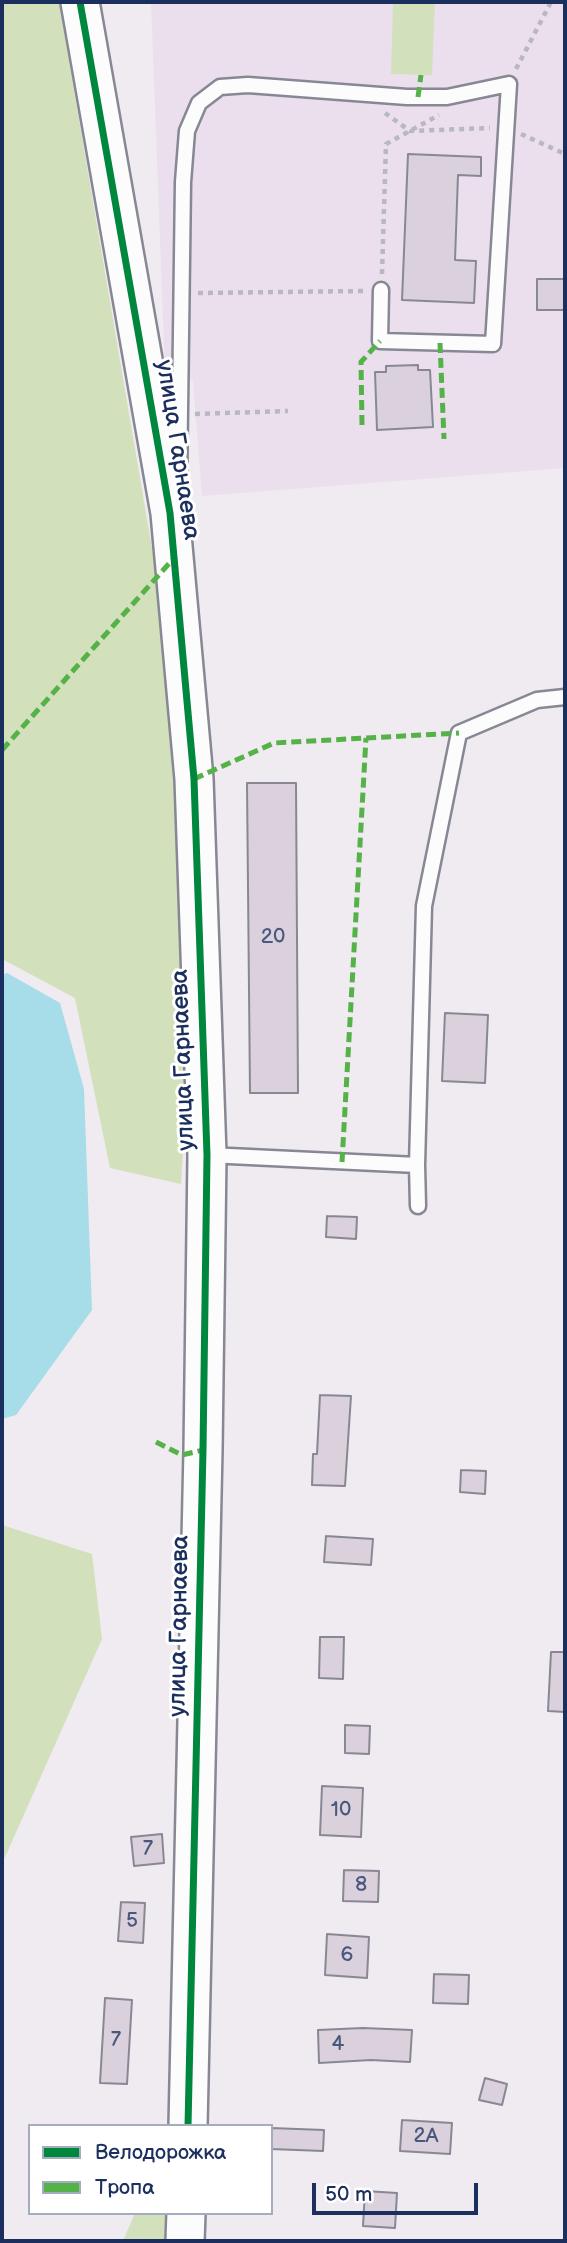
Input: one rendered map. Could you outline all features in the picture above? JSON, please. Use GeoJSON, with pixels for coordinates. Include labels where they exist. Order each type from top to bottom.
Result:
{"type":"FeatureCollection","features":[{"type":"Feature","properties":{"kind":"street","name":"улица Гарнаева"},"geometry":{"type":"LineString","coordinates":[[80,2],[170,513],[194,779],[207,1155],[188,2124]]}},
{"type":"Feature","properties":{"kind":"street"},"geometry":{"type":"LineString","coordinates":[[185,2241],[186,2215]]}},
{"type":"Feature","properties":{"kind":"lane"},"geometry":{"type":"LineString","coordinates":[[170,513],[181,479],[179,376],[183,294],[183,182],[187,131],[199,103],[220,87],[248,85],[407,97],[447,97],[509,84],[493,344],[380,341],[381,290]]}},
{"type":"Feature","properties":{"kind":"lane"},"geometry":{"type":"LineString","coordinates":[[418,1206],[424,906],[459,733],[537,700],[565,697]]}},
{"type":"Feature","properties":{"kind":"lane"},"geometry":{"type":"LineString","coordinates":[[207,1155],[417,1165]]}},
{"type":"Feature","properties":{"kind":"path"},"geometry":{"type":"LineString","coordinates":[[509,84],[551,2]]}},
{"type":"Feature","properties":{"kind":"path"},"geometry":{"type":"LineString","coordinates":[[356,93],[410,131],[506,127],[565,154]]}},
{"type":"Feature","properties":{"kind":"path"},"geometry":{"type":"LineString","coordinates":[[192,293],[381,290],[386,144],[444,113]]}},
{"type":"Feature","properties":{"kind":"path"},"geometry":{"type":"LineString","coordinates":[[194,414],[288,411]]}},
{"type":"Feature","properties":{"kind":"shaded area"},"geometry":{"type":"Polygon","coordinates":[[[151,2],[565,2],[565,468],[202,496],[193,381],[165,372],[151,2]]]}},
{"type":"Feature","properties":{"kind":"green space"},"geometry":{"type":"Polygon","coordinates":[[[2,2],[59,2],[172,666],[190,1039],[181,1184],[110,1168],[75,998],[2,959],[2,2]]]}},
{"type":"Feature","properties":{"kind":"green space"},"geometry":{"type":"Polygon","coordinates":[[[393,2],[435,2],[432,75],[391,74],[393,2]]]}},
{"type":"Feature","properties":{"kind":"green space"},"geometry":{"type":"Polygon","coordinates":[[[2,1525],[92,1554],[102,1639],[2,1864],[2,1525]]]}},
{"type":"Feature","properties":{"kind":"green space"},"geometry":{"type":"Polygon","coordinates":[[[134,2215],[171,2215],[168,2241],[123,2241],[134,2215]]]}},
{"type":"Feature","properties":{"kind":"water"},"geometry":{"type":"Polygon","coordinates":[[[7,973],[60,1003],[84,1089],[92,1310],[16,1415],[2,1419],[2,975],[7,973]]]}},
{"type":"Feature","properties":{"kind":"building"},"geometry":{"type":"Polygon","coordinates":[[[408,154],[481,157],[481,176],[458,175],[455,260],[476,261],[474,303],[402,300],[408,154]]]}},
{"type":"Feature","properties":{"kind":"building"},"geometry":{"type":"Polygon","coordinates":[[[537,279],[565,279],[565,310],[537,310],[537,279]]]}},
{"type":"Feature","properties":{"kind":"building"},"geometry":{"type":"Polygon","coordinates":[[[418,365],[418,370],[430,370],[433,427],[377,430],[375,372],[386,372],[386,366],[418,365]]]}},
{"type":"Feature","properties":{"kind":"building"},"geometry":{"type":"Polygon","coordinates":[[[247,783],[296,783],[298,1093],[250,1093],[247,783]]]}},
{"type":"Feature","properties":{"kind":"building"},"geometry":{"type":"Polygon","coordinates":[[[445,1013],[488,1015],[485,1083],[442,1081],[445,1013]]]}},
{"type":"Feature","properties":{"kind":"building"},"geometry":{"type":"Polygon","coordinates":[[[327,1216],[357,1217],[356,1239],[326,1237],[327,1216]]]}},
{"type":"Feature","properties":{"kind":"building"},"geometry":{"type":"Polygon","coordinates":[[[320,1395],[351,1396],[345,1486],[312,1485],[313,1454],[317,1454],[320,1395]]]}},
{"type":"Feature","properties":{"kind":"building"},"geometry":{"type":"Polygon","coordinates":[[[461,1470],[486,1471],[485,1494],[460,1492],[461,1470]]]}},
{"type":"Feature","properties":{"kind":"building"},"geometry":{"type":"Polygon","coordinates":[[[326,1536],[373,1539],[371,1565],[324,1562],[326,1536]]]}},
{"type":"Feature","properties":{"kind":"building"},"geometry":{"type":"Polygon","coordinates":[[[320,1637],[344,1637],[343,1679],[319,1678],[320,1637]]]}},
{"type":"Feature","properties":{"kind":"building"},"geometry":{"type":"Polygon","coordinates":[[[551,1652],[565,1652],[565,1712],[548,1711],[551,1652]]]}},
{"type":"Feature","properties":{"kind":"building"},"geometry":{"type":"Polygon","coordinates":[[[345,1725],[370,1726],[369,1754],[345,1753],[345,1725]]]}},
{"type":"Feature","properties":{"kind":"building"},"geometry":{"type":"Polygon","coordinates":[[[322,1786],[363,1788],[361,1837],[320,1835],[322,1786]]]}},
{"type":"Feature","properties":{"kind":"building"},"geometry":{"type":"Polygon","coordinates":[[[162,1834],[164,1863],[134,1866],[131,1837],[162,1834]]]}},
{"type":"Feature","properties":{"kind":"building"},"geometry":{"type":"Polygon","coordinates":[[[344,1870],[379,1871],[378,1902],[343,1901],[344,1870]]]}},
{"type":"Feature","properties":{"kind":"building"},"geometry":{"type":"Polygon","coordinates":[[[121,1902],[145,1903],[143,1943],[118,1941],[121,1902]]]}},
{"type":"Feature","properties":{"kind":"building"},"geometry":{"type":"Polygon","coordinates":[[[327,1934],[369,1937],[367,1978],[325,1975],[327,1934]]]}},
{"type":"Feature","properties":{"kind":"building"},"geometry":{"type":"Polygon","coordinates":[[[434,1974],[469,1975],[468,2004],[433,2003],[434,1974]]]}},
{"type":"Feature","properties":{"kind":"building"},"geometry":{"type":"Polygon","coordinates":[[[105,1998],[132,2000],[127,2084],[100,2083],[105,1998]]]}},
{"type":"Feature","properties":{"kind":"building"},"geometry":{"type":"Polygon","coordinates":[[[318,2030],[412,2030],[410,2062],[371,2060],[319,2063],[318,2030]]]}},
{"type":"Feature","properties":{"kind":"building"},"geometry":{"type":"Polygon","coordinates":[[[485,2078],[507,2084],[502,2105],[479,2100],[485,2078]]]}},
{"type":"Feature","properties":{"kind":"building"},"geometry":{"type":"Polygon","coordinates":[[[402,2120],[452,2123],[450,2154],[400,2151],[402,2120]]]}},
{"type":"Feature","properties":{"kind":"building"},"geometry":{"type":"Polygon","coordinates":[[[273,2128],[324,2130],[323,2151],[273,2149],[273,2128]]]}},
{"type":"Feature","properties":{"kind":"building"},"geometry":{"type":"Polygon","coordinates":[[[365,2191],[397,2193],[395,2228],[363,2226],[365,2191]]]}},
{"type":"Feature","properties":{"kind":"marked path"},"geometry":{"type":"LineString","coordinates":[[418,97],[421,75]]}},
{"type":"Feature","properties":{"kind":"marked path"},"geometry":{"type":"LineString","coordinates":[[362,425],[361,362],[380,341]]}},
{"type":"Feature","properties":{"kind":"marked path"},"geometry":{"type":"LineString","coordinates":[[440,343],[444,439]]}},
{"type":"Feature","properties":{"kind":"marked path"},"geometry":{"type":"LineString","coordinates":[[2,750],[174,558]]}},
{"type":"Feature","properties":{"kind":"marked path"},"geometry":{"type":"LineString","coordinates":[[194,779],[274,743],[459,733]]}},
{"type":"Feature","properties":{"kind":"marked path"},"geometry":{"type":"LineString","coordinates":[[342,1162],[366,738]]}},
{"type":"Feature","properties":{"kind":"marked path"},"geometry":{"type":"LineString","coordinates":[[156,1442],[182,1455],[203,1450]]}},
{"type":"Feature","properties":{"kind":"cycle path"},"geometry":{"type":"LineString","coordinates":[[80,2],[170,513],[194,779],[207,1155],[188,2124]]}}]}
